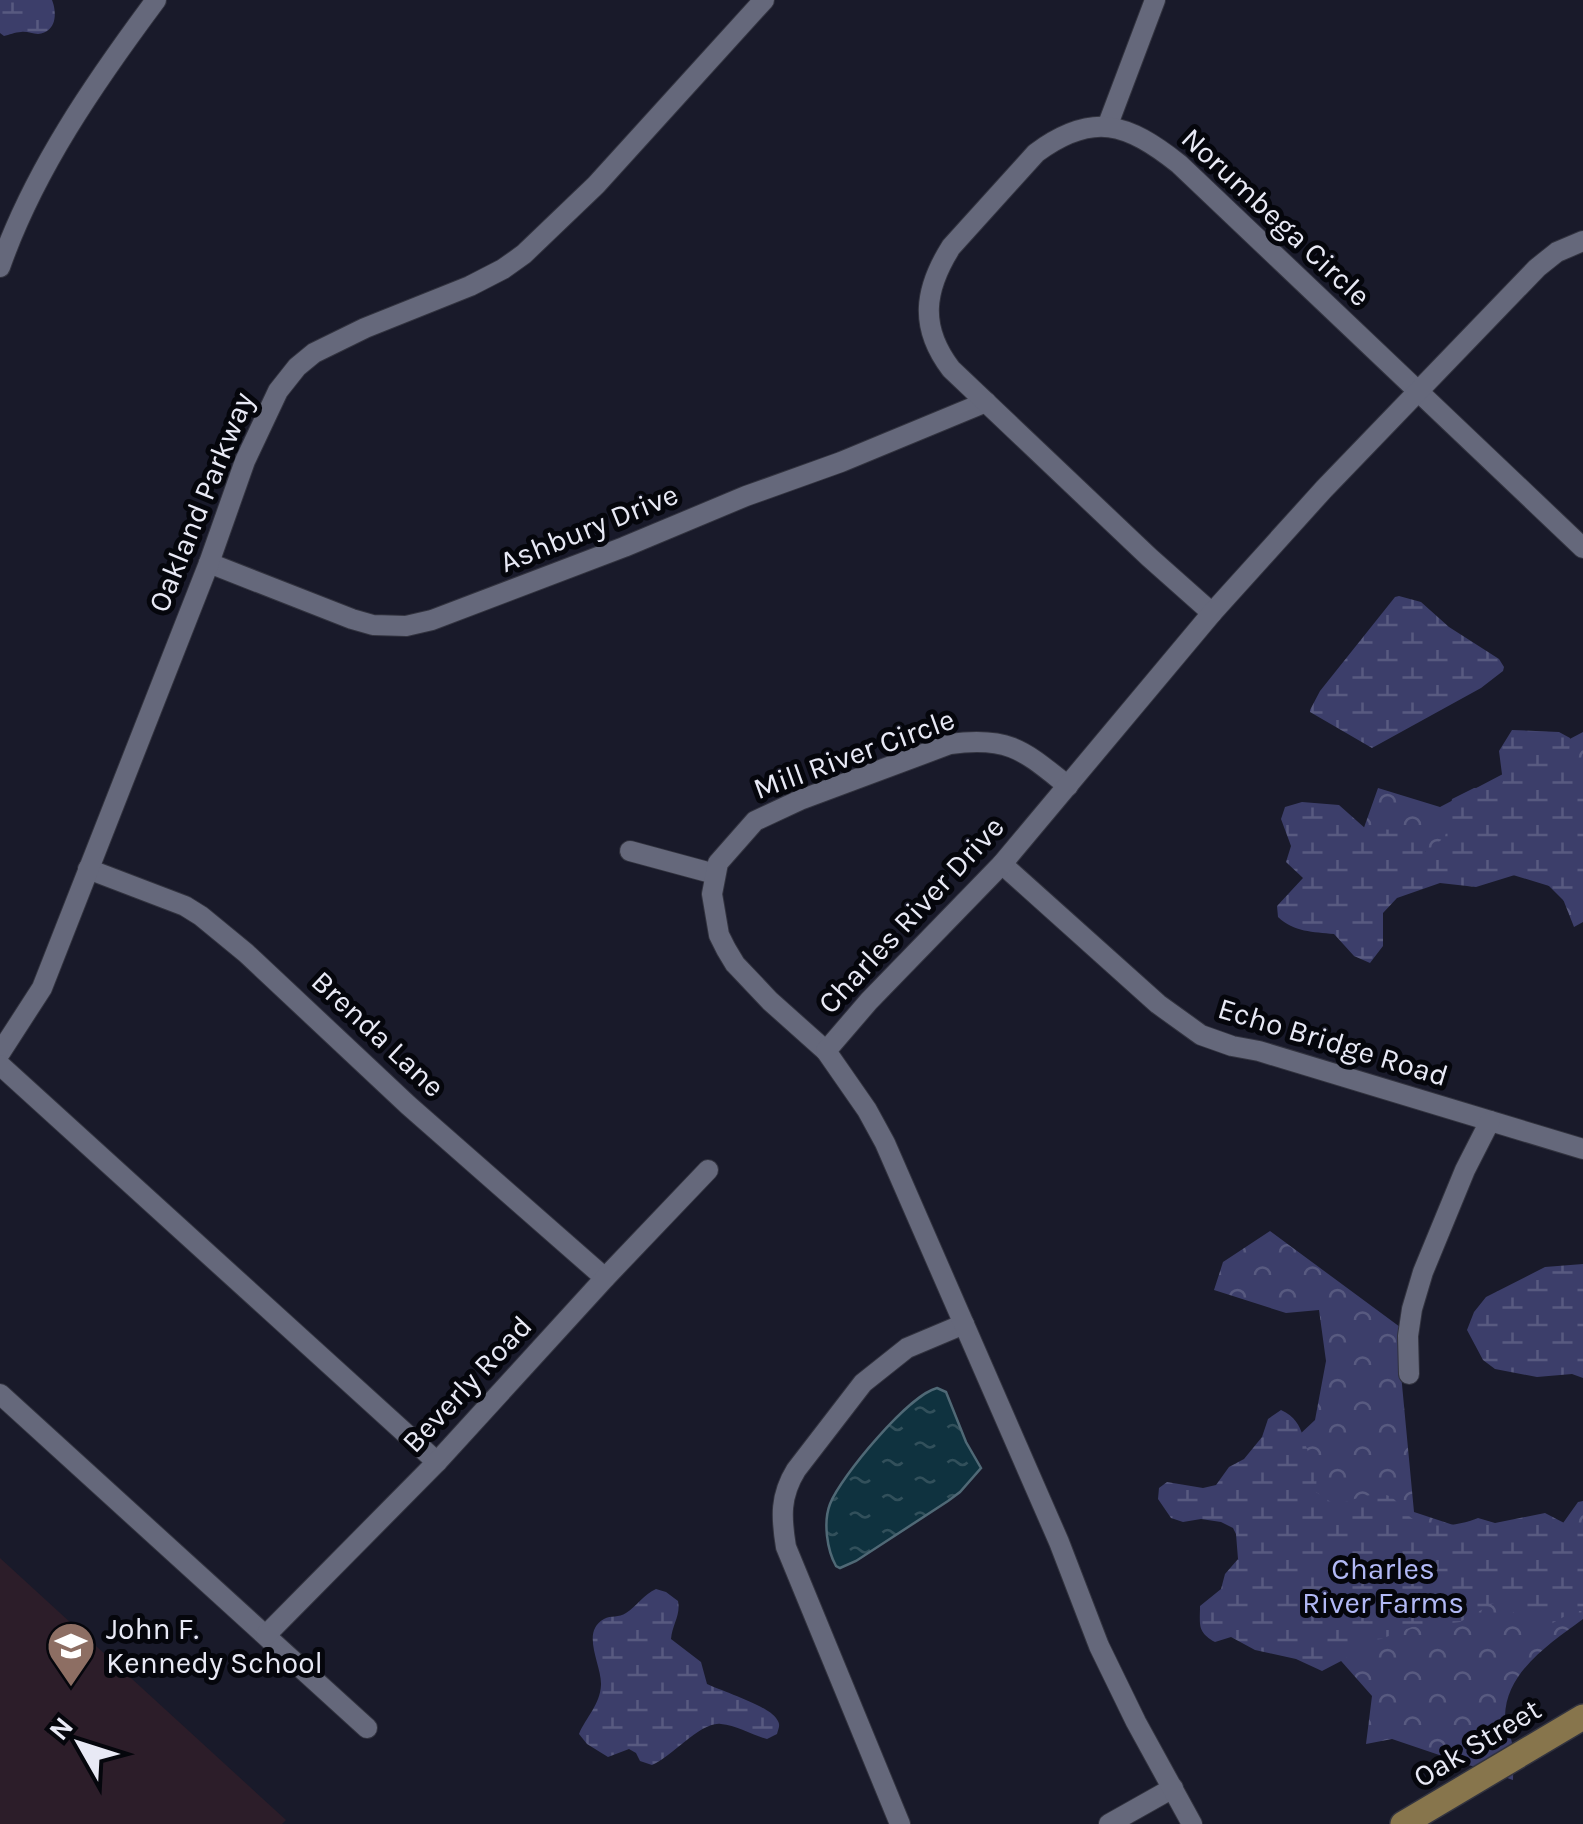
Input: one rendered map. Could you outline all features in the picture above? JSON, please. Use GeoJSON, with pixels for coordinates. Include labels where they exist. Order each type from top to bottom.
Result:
{"type":"FeatureCollection","features":[{"type":"Feature","properties":{"kind":"main road","name":"Oak Street"},"geometry":{"type":"LineString","coordinates":[[1403,1824],[1583,1717]]}},
{"type":"Feature","properties":{"kind":"street"},"geometry":{"type":"LineString","coordinates":[[0,267],[46,164],[156,0]]}},
{"type":"Feature","properties":{"kind":"street","name":"Oakland Parkway"},"geometry":{"type":"LineString","coordinates":[[0,1053],[42,988],[209,563],[245,461],[278,391],[297,367],[336,341],[470,286],[524,254],[596,185],[764,0]]}},
{"type":"Feature","properties":{"kind":"street"},"geometry":{"type":"LineString","coordinates":[[1154,0],[1107,127],[1088,128],[1036,153],[951,247],[940,264],[928,302],[929,324],[951,369],[1148,557],[1212,612]]}},
{"type":"Feature","properties":{"kind":"street","name":"Norumbega Circle"},"geometry":{"type":"LineString","coordinates":[[1107,127],[1121,129],[1154,145],[1179,164],[1583,548]]}},
{"type":"Feature","properties":{"kind":"street","name":"Charles River Drive"},"geometry":{"type":"LineString","coordinates":[[1192,1824],[1099,1646],[1059,1542],[885,1142],[868,1110],[826,1051],[1002,864],[1178,650],[1324,489],[1537,268],[1557,252],[1583,240]]}},
{"type":"Feature","properties":{"kind":"street","name":"Ashbury Drive"},"geometry":{"type":"LineString","coordinates":[[209,563],[352,620],[406,626],[488,600],[986,402]]}},
{"type":"Feature","properties":{"kind":"street","name":"Mill River Circle"},"geometry":{"type":"LineString","coordinates":[[715,874],[718,863],[755,821],[800,800],[950,744],[975,741],[1008,745],[1027,753],[1068,786]]}},
{"type":"Feature","properties":{"kind":"street"},"geometry":{"type":"LineString","coordinates":[[630,851],[715,874],[714,914],[735,964],[770,1002],[826,1051]]}},
{"type":"Feature","properties":{"kind":"street","name":"Echo Bridge Road"},"geometry":{"type":"LineString","coordinates":[[1002,864],[1137,988],[1201,1035],[1583,1148]]}},
{"type":"Feature","properties":{"kind":"street","name":"Brenda Lane"},"geometry":{"type":"LineString","coordinates":[[88,869],[186,906],[202,916],[605,1278]]}},
{"type":"Feature","properties":{"kind":"street"},"geometry":{"type":"LineString","coordinates":[[0,1065],[437,1462]]}},
{"type":"Feature","properties":{"kind":"street"},"geometry":{"type":"LineString","coordinates":[[1409,1374],[1408,1336],[1423,1272],[1490,1121]]}},
{"type":"Feature","properties":{"kind":"street","name":"Beverly Road"},"geometry":{"type":"LineString","coordinates":[[266,1635],[437,1462],[708,1170]]}},
{"type":"Feature","properties":{"kind":"street"},"geometry":{"type":"LineString","coordinates":[[900,1824],[786,1547],[783,1505],[787,1485],[796,1470],[863,1383],[907,1348],[964,1324]]}},
{"type":"Feature","properties":{"kind":"street"},"geometry":{"type":"LineString","coordinates":[[0,1394],[367,1728]]}},
{"type":"Feature","properties":{"kind":"street"},"geometry":{"type":"LineString","coordinates":[[1109,1824],[1172,1788]]}},
{"type":"Feature","properties":{"kind":"shaded area","name":"John F. Kennedy School"},"geometry":{"type":"Polygon","coordinates":[[[0,1558],[286,1820],[282,1824],[0,1824],[0,1558]]]}},
{"type":"Feature","properties":{"kind":"green space"},"geometry":{"type":"Polygon","coordinates":[[[0,0],[52,0],[52,26],[38,34],[17,32],[4,36],[0,33],[0,0]]]}},
{"type":"Feature","properties":{"kind":"green space"},"geometry":{"type":"Polygon","coordinates":[[[1399,596],[1421,602],[1449,627],[1499,659],[1504,667],[1481,688],[1372,748],[1310,710],[1320,691],[1399,596]]]}},
{"type":"Feature","properties":{"kind":"green space"},"geometry":{"type":"Polygon","coordinates":[[[1512,730],[1559,732],[1570,738],[1568,769],[1583,779],[1583,901],[1564,901],[1547,884],[1518,874],[1476,887],[1440,883],[1397,898],[1383,913],[1383,946],[1370,963],[1354,956],[1334,934],[1297,928],[1278,917],[1277,906],[1303,878],[1286,862],[1291,846],[1281,819],[1285,807],[1302,802],[1339,805],[1366,829],[1407,830],[1426,852],[1445,837],[1452,799],[1474,788],[1497,787],[1503,782],[1499,751],[1512,730]]]}},
{"type":"Feature","properties":{"kind":"green space"},"geometry":{"type":"Polygon","coordinates":[[[1583,732],[1583,922],[1574,927],[1559,889],[1361,836],[1378,788],[1440,807],[1583,732]]]}},
{"type":"Feature","properties":{"kind":"green space","name":"Charles River Farms"},"geometry":{"type":"Polygon","coordinates":[[[1270,1231],[1419,1341],[1401,1374],[1414,1512],[1541,1554],[1578,1502],[1583,1501],[1583,1619],[1532,1660],[1513,1685],[1505,1716],[1514,1752],[1513,1780],[1392,1739],[1366,1744],[1372,1696],[1289,1602],[1281,1452],[1315,1420],[1326,1361],[1319,1310],[1286,1313],[1214,1290],[1223,1262],[1270,1231]]]}},
{"type":"Feature","properties":{"kind":"green space"},"geometry":{"type":"Polygon","coordinates":[[[1583,1264],[1583,1378],[1572,1374],[1537,1377],[1495,1369],[1483,1360],[1467,1330],[1486,1297],[1545,1267],[1583,1264]]]}},
{"type":"Feature","properties":{"kind":"green space"},"geometry":{"type":"Polygon","coordinates":[[[1281,1410],[1296,1421],[1317,1466],[1316,1492],[1335,1505],[1383,1494],[1415,1520],[1432,1525],[1452,1525],[1478,1518],[1495,1523],[1545,1513],[1568,1525],[1583,1524],[1583,1611],[1574,1611],[1551,1624],[1519,1617],[1501,1603],[1494,1603],[1460,1622],[1412,1627],[1381,1639],[1362,1641],[1345,1659],[1322,1671],[1296,1659],[1255,1650],[1231,1637],[1215,1642],[1201,1627],[1200,1606],[1221,1589],[1225,1574],[1238,1559],[1236,1534],[1221,1522],[1183,1522],[1171,1518],[1158,1499],[1159,1488],[1167,1482],[1203,1488],[1216,1485],[1229,1467],[1244,1459],[1262,1437],[1268,1419],[1281,1410]]]}},
{"type":"Feature","properties":{"kind":"green space"},"geometry":{"type":"Polygon","coordinates":[[[656,1589],[678,1601],[671,1639],[701,1662],[707,1684],[771,1713],[779,1724],[777,1734],[767,1739],[732,1726],[713,1725],[652,1765],[640,1761],[629,1749],[608,1757],[587,1744],[579,1734],[601,1685],[593,1640],[597,1625],[626,1613],[656,1589]]]}},
{"type":"Feature","properties":{"kind":"water"},"geometry":{"type":"Polygon","coordinates":[[[937,1388],[946,1392],[981,1468],[948,1501],[856,1561],[836,1566],[826,1527],[837,1491],[894,1420],[937,1388]]]}},
{"type":"Feature","properties":{"kind":"place","name":"John F. Kennedy School"},"geometry":{"type":"Point","coordinates":[71,1688]}}]}
